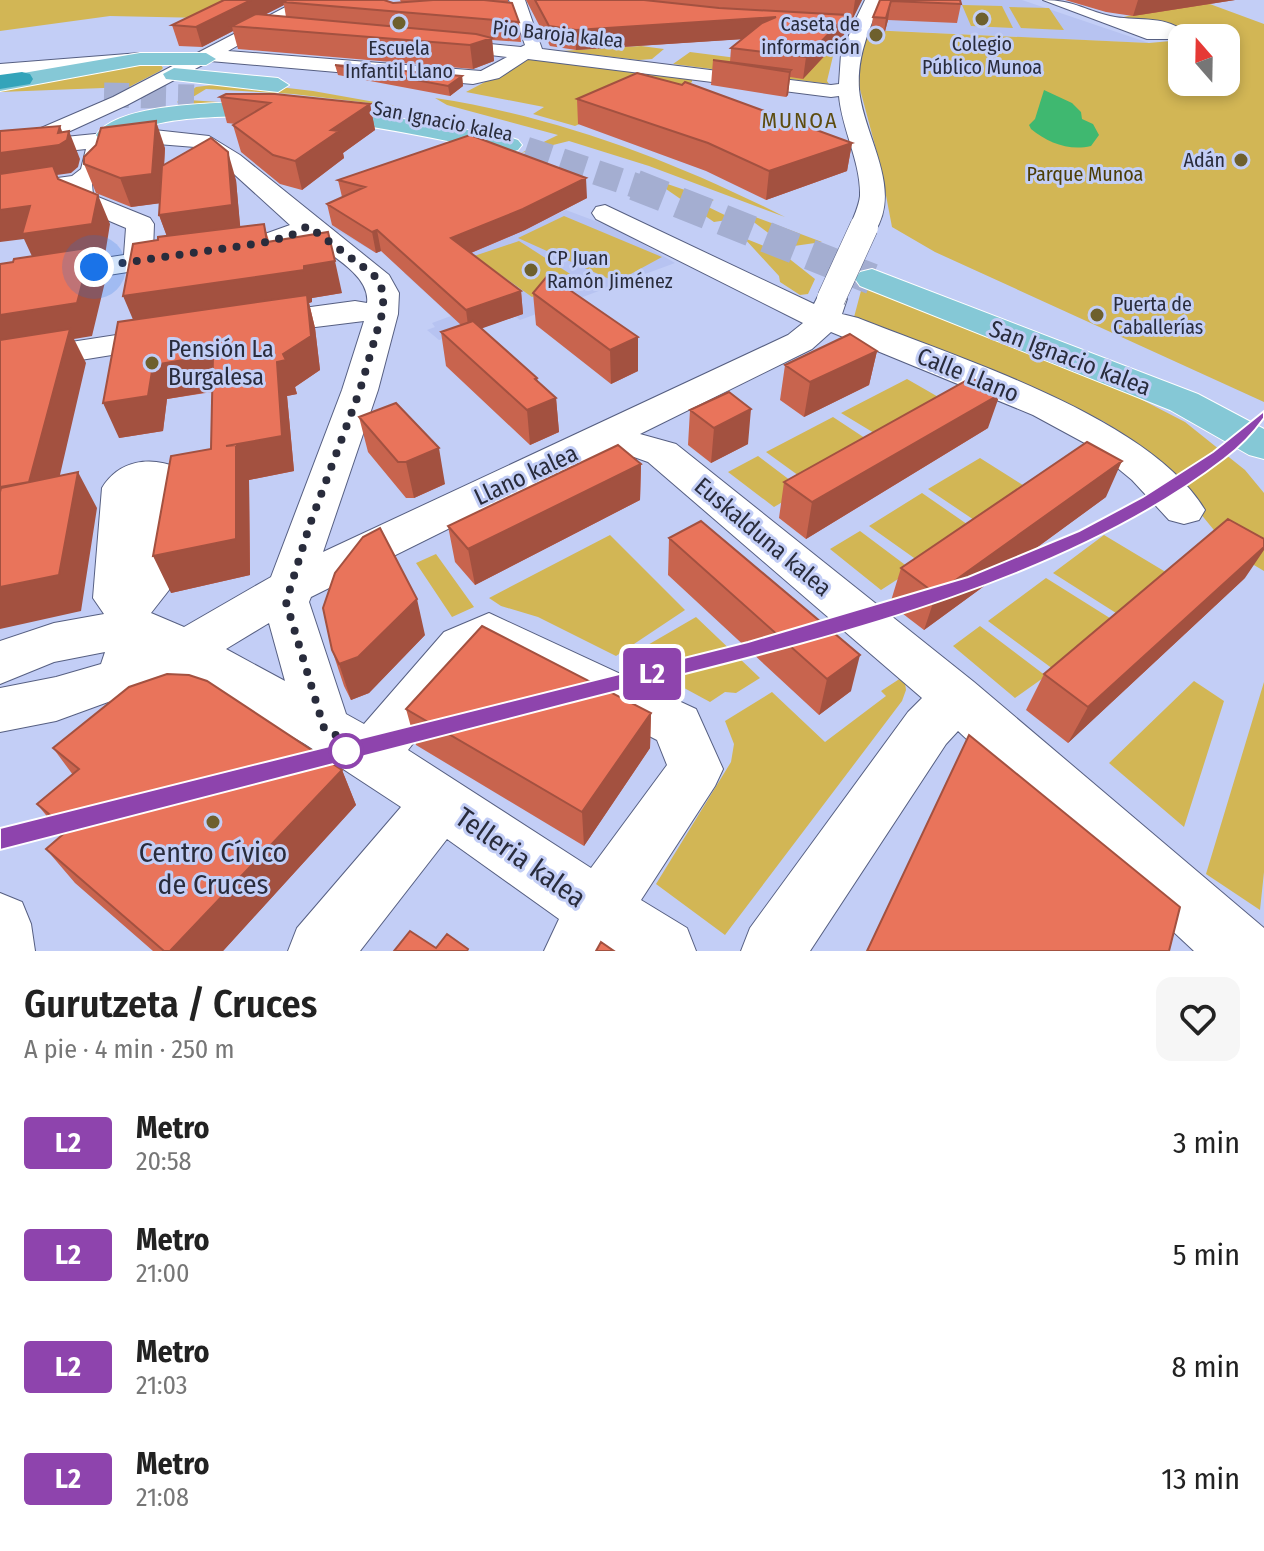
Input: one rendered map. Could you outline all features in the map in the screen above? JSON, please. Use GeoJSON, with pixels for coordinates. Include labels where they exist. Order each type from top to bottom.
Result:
{"type":"FeatureCollection","features":[{"type":"Feature","properties":{"kind":"main road"},"geometry":{"type":"LineString","coordinates":[[5,87],[57,68],[140,59],[206,57],[218,60],[205,89]]}},
{"type":"Feature","properties":{"kind":"main road"},"geometry":{"type":"LineString","coordinates":[[170,76],[205,89],[306,88]]}},
{"type":"Feature","properties":{"kind":"main road"},"geometry":{"type":"LineString","coordinates":[[5,87],[69,95],[111,114]]}},
{"type":"Feature","properties":{"kind":"main road"},"geometry":{"type":"LineString","coordinates":[[5,87],[111,114],[251,109],[342,117],[517,142]]}},
{"type":"Feature","properties":{"kind":"main road","name":"San Ignacio kalea"},"geometry":{"type":"LineString","coordinates":[[205,89],[281,103],[369,113],[517,142]]}},
{"type":"Feature","properties":{"kind":"main road"},"geometry":{"type":"LineString","coordinates":[[336,93],[429,109],[517,142]]}},
{"type":"Feature","properties":{"kind":"main road","name":"San Ignacio kalea"},"geometry":{"type":"LineString","coordinates":[[1264,418],[875,272],[1139,386],[1184,402],[1264,446]]}},
{"type":"Feature","properties":{"kind":"main road"},"geometry":{"type":"LineString","coordinates":[[1139,386],[1204,424],[1251,458],[1264,472]]}},
{"type":"Feature","properties":{"kind":"street"},"geometry":{"type":"LineString","coordinates":[[4,151],[111,114],[170,76],[311,0]]}},
{"type":"Feature","properties":{"kind":"street"},"geometry":{"type":"LineString","coordinates":[[1051,0],[1120,22]]}},
{"type":"Feature","properties":{"kind":"street"},"geometry":{"type":"LineString","coordinates":[[206,57],[473,78],[497,74],[535,47],[520,8],[500,14]]}},
{"type":"Feature","properties":{"kind":"street"},"geometry":{"type":"LineString","coordinates":[[791,8],[868,14]]}},
{"type":"Feature","properties":{"kind":"street"},"geometry":{"type":"LineString","coordinates":[[777,22],[832,24],[868,14]]}},
{"type":"Feature","properties":{"kind":"street"},"geometry":{"type":"LineString","coordinates":[[605,213],[827,310],[864,227],[873,198],[868,163],[852,118],[843,53],[868,14]]}},
{"type":"Feature","properties":{"kind":"street"},"geometry":{"type":"LineString","coordinates":[[261,28],[294,31]]}},
{"type":"Feature","properties":{"kind":"street","name":"Pio Baroja kalea"},"geometry":{"type":"LineString","coordinates":[[415,42],[654,67],[831,91],[849,88]]}},
{"type":"Feature","properties":{"kind":"street"},"geometry":{"type":"LineString","coordinates":[[654,67],[678,48]]}},
{"type":"Feature","properties":{"kind":"street"},"geometry":{"type":"LineString","coordinates":[[0,70],[57,68]]}},
{"type":"Feature","properties":{"kind":"street"},"geometry":{"type":"LineString","coordinates":[[111,114],[145,136],[191,132],[232,160],[308,226],[374,275],[384,293],[382,314],[360,390],[310,524],[293,610],[324,728]]}},
{"type":"Feature","properties":{"kind":"street"},"geometry":{"type":"LineString","coordinates":[[4,151],[111,114]]}},
{"type":"Feature","properties":{"kind":"street"},"geometry":{"type":"LineString","coordinates":[[0,194],[79,182],[92,172],[111,114]]}},
{"type":"Feature","properties":{"kind":"street"},"geometry":{"type":"LineString","coordinates":[[79,182],[81,199],[140,224],[138,260]]}},
{"type":"Feature","properties":{"kind":"street"},"geometry":{"type":"LineString","coordinates":[[1,273],[138,260],[262,243],[290,236],[308,226]]}},
{"type":"Feature","properties":{"kind":"street","name":"Llano kalea"},"geometry":{"type":"LineString","coordinates":[[293,610],[297,617],[335,567],[800,342],[827,310]]}},
{"type":"Feature","properties":{"kind":"street","name":"Calle Llano"},"geometry":{"type":"LineString","coordinates":[[827,310],[847,325],[1046,407],[1105,439],[1146,471],[1184,510]]}},
{"type":"Feature","properties":{"kind":"street"},"geometry":{"type":"LineString","coordinates":[[0,363],[327,313],[355,311],[382,314]]}},
{"type":"Feature","properties":{"kind":"street","name":"Euskalduna kalea"},"geometry":{"type":"LineString","coordinates":[[592,443],[637,445],[662,453],[956,697],[1241,951]]}},
{"type":"Feature","properties":{"kind":"street"},"geometry":{"type":"LineString","coordinates":[[0,710],[56,699],[118,679],[293,610]]}},
{"type":"Feature","properties":{"kind":"street"},"geometry":{"type":"LineString","coordinates":[[0,664],[25,650],[127,617],[184,652]]}},
{"type":"Feature","properties":{"kind":"street"},"geometry":{"type":"LineString","coordinates":[[118,679],[129,662],[127,617]]}},
{"type":"Feature","properties":{"kind":"street","name":"Telleria kalea"},"geometry":{"type":"LineString","coordinates":[[370,757],[461,646],[489,632],[677,725],[696,769],[621,876],[588,932]]}},
{"type":"Feature","properties":{"kind":"street","name":"Telleria kalea"},"geometry":{"type":"LineString","coordinates":[[184,652],[324,728],[441,803],[588,932],[664,951]]}},
{"type":"Feature","properties":{"kind":"street"},"geometry":{"type":"LineString","coordinates":[[773,951],[927,728],[956,697]]}},
{"type":"Feature","properties":{"kind":"street","name":"Telleria kalea"},"geometry":{"type":"LineString","coordinates":[[320,951],[441,803]]}},
{"type":"Feature","properties":{"kind":"street"},"geometry":{"type":"LineString","coordinates":[[0,924],[3,951]]}},
{"type":"Feature","properties":{"kind":"shaded area","name":"Colegio Público Munoa"},"geometry":{"type":"Polygon","coordinates":[[[886,0],[1022,0],[1149,43],[874,30],[886,0]]]}},
{"type":"Feature","properties":{"kind":"shaded area"},"geometry":{"type":"Polygon","coordinates":[[[1044,90],[1072,103],[1081,112],[1082,119],[1093,124],[1099,135],[1091,146],[1059,145],[1031,129],[1029,125],[1035,119],[1044,90]]]}},
{"type":"Feature","properties":{"kind":"shaded area","name":"CP Juan Ramón Jiménez"},"geometry":{"type":"Polygon","coordinates":[[[566,210],[619,230],[675,263],[520,320],[515,316],[439,340],[427,330],[435,327],[432,323],[451,316],[404,273],[408,272],[386,249],[376,253],[340,232],[335,234],[326,228],[343,220],[548,218],[566,210]]]}},
{"type":"Feature","properties":{"kind":"green space"},"geometry":{"type":"Polygon","coordinates":[[[0,0],[267,0],[205,18],[110,16],[0,31],[0,0]]]}},
{"type":"Feature","properties":{"kind":"green space","name":"Parque Munoa"},"geometry":{"type":"Polygon","coordinates":[[[1199,0],[1264,24],[1264,402],[935,252],[892,227],[880,164],[857,78],[865,36],[869,30],[1149,43],[1168,41],[1168,96],[1240,96],[1240,24],[1168,26],[1119,18],[1199,0]]]}},
{"type":"Feature","properties":{"kind":"green space"},"geometry":{"type":"Polygon","coordinates":[[[962,5],[1002,6],[1013,28],[971,26],[962,5]]]}},
{"type":"Feature","properties":{"kind":"green space"},"geometry":{"type":"Polygon","coordinates":[[[1009,7],[1049,8],[1064,30],[1021,28],[1009,7]]]}},
{"type":"Feature","properties":{"kind":"green space"},"geometry":{"type":"Polygon","coordinates":[[[641,46],[664,49],[652,59],[639,60],[561,51],[641,46]]]}},
{"type":"Feature","properties":{"kind":"green space"},"geometry":{"type":"Polygon","coordinates":[[[690,52],[798,66],[821,54],[833,56],[827,81],[829,84],[673,64],[690,52]]]}},
{"type":"Feature","properties":{"kind":"green space"},"geometry":{"type":"Polygon","coordinates":[[[530,58],[692,79],[692,82],[672,96],[637,98],[575,126],[533,114],[544,107],[466,92],[530,58]]]}},
{"type":"Feature","properties":{"kind":"green space"},"geometry":{"type":"Polygon","coordinates":[[[160,64],[163,68],[160,71],[129,87],[0,92],[0,86],[131,65],[160,64]]]}},
{"type":"Feature","properties":{"kind":"green space"},"geometry":{"type":"Polygon","coordinates":[[[238,82],[403,107],[293,94],[206,89],[188,100],[291,107],[190,110],[177,102],[196,87],[238,82]]]}},
{"type":"Feature","properties":{"kind":"green space"},"geometry":{"type":"Polygon","coordinates":[[[435,98],[481,106],[571,129],[701,177],[785,217],[649,166],[569,141],[521,153],[558,135],[447,105],[435,98]]]}},
{"type":"Feature","properties":{"kind":"green space"},"geometry":{"type":"Polygon","coordinates":[[[650,178],[714,200],[704,205],[733,219],[714,222],[650,178]]]}},
{"type":"Feature","properties":{"kind":"green space"},"geometry":{"type":"Polygon","coordinates":[[[739,211],[822,242],[787,247],[739,211]]]}},
{"type":"Feature","properties":{"kind":"green space"},"geometry":{"type":"Polygon","coordinates":[[[564,216],[662,257],[616,282],[518,238],[564,216]]]}},
{"type":"Feature","properties":{"kind":"green space"},"geometry":{"type":"Polygon","coordinates":[[[744,238],[782,253],[815,279],[808,294],[800,295],[780,282],[779,276],[744,238]]]}},
{"type":"Feature","properties":{"kind":"green space"},"geometry":{"type":"Polygon","coordinates":[[[519,241],[578,279],[532,297],[474,256],[519,241]]]}},
{"type":"Feature","properties":{"kind":"green space"},"geometry":{"type":"Polygon","coordinates":[[[862,287],[1125,391],[1185,422],[1245,470],[1264,493],[1264,571],[1232,552],[1158,462],[1103,421],[853,321],[862,287]]]}},
{"type":"Feature","properties":{"kind":"green space"},"geometry":{"type":"Polygon","coordinates":[[[907,379],[954,406],[889,442],[841,413],[907,379]]]}},
{"type":"Feature","properties":{"kind":"green space"},"geometry":{"type":"Polygon","coordinates":[[[833,417],[880,448],[813,486],[766,452],[833,417]]]}},
{"type":"Feature","properties":{"kind":"green space"},"geometry":{"type":"Polygon","coordinates":[[[758,456],[803,490],[774,507],[728,472],[758,456]]]}},
{"type":"Feature","properties":{"kind":"green space"},"geometry":{"type":"Polygon","coordinates":[[[980,458],[1034,492],[983,526],[928,489],[980,458]]]}},
{"type":"Feature","properties":{"kind":"green space"},"geometry":{"type":"Polygon","coordinates":[[[922,493],[977,531],[924,565],[869,526],[922,493]]]}},
{"type":"Feature","properties":{"kind":"green space"},"geometry":{"type":"Polygon","coordinates":[[[860,531],[912,570],[881,590],[830,549],[860,531]]]}},
{"type":"Feature","properties":{"kind":"green space"},"geometry":{"type":"Polygon","coordinates":[[[610,535],[685,610],[616,656],[538,617],[501,606],[489,598],[610,535]]]}},
{"type":"Feature","properties":{"kind":"green space"},"geometry":{"type":"Polygon","coordinates":[[[1104,535],[1169,574],[1116,613],[1053,573],[1104,535]]]}},
{"type":"Feature","properties":{"kind":"green space"},"geometry":{"type":"Polygon","coordinates":[[[436,554],[474,607],[452,617],[416,563],[436,554]]]}},
{"type":"Feature","properties":{"kind":"green space"},"geometry":{"type":"Polygon","coordinates":[[[1046,578],[1113,620],[1053,669],[988,621],[1046,578]]]}},
{"type":"Feature","properties":{"kind":"green space"},"geometry":{"type":"Polygon","coordinates":[[[696,617],[760,678],[736,693],[725,692],[710,702],[627,657],[696,617]]]}},
{"type":"Feature","properties":{"kind":"green space"},"geometry":{"type":"Polygon","coordinates":[[[980,626],[1046,676],[1015,698],[953,646],[980,626]]]}},
{"type":"Feature","properties":{"kind":"green space"},"geometry":{"type":"Polygon","coordinates":[[[904,676],[906,690],[902,701],[725,935],[656,884],[731,762],[734,744],[725,721],[772,692],[825,742],[886,696],[881,691],[904,676]]]}},
{"type":"Feature","properties":{"kind":"green space"},"geometry":{"type":"Polygon","coordinates":[[[1194,681],[1224,701],[1184,827],[1109,763],[1194,681]]]}},
{"type":"Feature","properties":{"kind":"green space"},"geometry":{"type":"Polygon","coordinates":[[[1264,682],[1264,872],[1260,910],[1206,874],[1264,682]]]}},
{"type":"Feature","properties":{"kind":"building"},"geometry":{"type":"Polygon","coordinates":[[[224,0],[251,0],[196,27],[172,25],[224,0]]]}},
{"type":"Feature","properties":{"kind":"building"},"geometry":{"type":"Polygon","coordinates":[[[384,0],[393,3],[484,0],[512,3],[519,22],[283,2],[384,0]]]}},
{"type":"Feature","properties":{"kind":"building"},"geometry":{"type":"Polygon","coordinates":[[[535,0],[644,0],[719,8],[847,15],[806,57],[731,48],[762,23],[776,17],[576,30],[549,26],[535,0]]]}},
{"type":"Feature","properties":{"kind":"building"},"geometry":{"type":"Polygon","coordinates":[[[880,0],[960,0],[961,4],[891,1],[886,18],[873,17],[880,0]]]}},
{"type":"Feature","properties":{"kind":"building"},"geometry":{"type":"Polygon","coordinates":[[[256,14],[492,38],[470,45],[232,26],[256,14]]]}},
{"type":"Feature","properties":{"kind":"building"},"geometry":{"type":"Polygon","coordinates":[[[713,60],[791,70],[789,72],[713,60]]]}},
{"type":"Feature","properties":{"kind":"building"},"geometry":{"type":"Polygon","coordinates":[[[335,65],[462,76],[448,86],[335,65]]]}},
{"type":"Feature","properties":{"kind":"building"},"geometry":{"type":"Polygon","coordinates":[[[637,73],[682,85],[685,82],[852,143],[769,171],[708,143],[577,99],[637,73]]]}},
{"type":"Feature","properties":{"kind":"building"},"geometry":{"type":"Polygon","coordinates":[[[226,94],[275,94],[370,104],[331,130],[339,131],[295,161],[273,155],[233,125],[270,103],[220,97],[226,94]]]}},
{"type":"Feature","properties":{"kind":"building"},"geometry":{"type":"Polygon","coordinates":[[[156,121],[152,174],[120,178],[84,164],[84,157],[96,145],[101,128],[156,121]]]}},
{"type":"Feature","properties":{"kind":"building"},"geometry":{"type":"Polygon","coordinates":[[[60,126],[58,133],[69,131],[67,140],[59,145],[0,153],[0,131],[60,126]]]}},
{"type":"Feature","properties":{"kind":"building"},"geometry":{"type":"Polygon","coordinates":[[[470,135],[586,178],[523,209],[451,238],[521,291],[466,310],[377,230],[372,232],[327,204],[365,187],[338,180],[470,135]]]}},
{"type":"Feature","properties":{"kind":"building"},"geometry":{"type":"Polygon","coordinates":[[[211,138],[228,152],[232,205],[159,215],[162,166],[211,138]]]}},
{"type":"Feature","properties":{"kind":"building"},"geometry":{"type":"Polygon","coordinates":[[[53,166],[58,179],[98,195],[92,224],[22,234],[30,206],[0,210],[0,174],[53,166]]]}},
{"type":"Feature","properties":{"kind":"building"},"geometry":{"type":"Polygon","coordinates":[[[264,224],[267,242],[328,232],[335,261],[304,266],[304,270],[123,296],[133,244],[158,240],[158,237],[264,224]]]}},
{"type":"Feature","properties":{"kind":"building"},"geometry":{"type":"Polygon","coordinates":[[[87,248],[87,251],[91,250],[77,303],[0,315],[0,264],[87,248]]]}},
{"type":"Feature","properties":{"kind":"building"},"geometry":{"type":"Polygon","coordinates":[[[548,275],[638,337],[610,350],[533,293],[548,275]]]}},
{"type":"Feature","properties":{"kind":"building"},"geometry":{"type":"Polygon","coordinates":[[[307,295],[311,336],[283,354],[286,360],[277,362],[282,436],[226,446],[236,445],[236,539],[153,556],[171,456],[211,449],[213,355],[153,365],[148,396],[103,403],[118,322],[307,295]]]}},
{"type":"Feature","properties":{"kind":"building"},"geometry":{"type":"Polygon","coordinates":[[[473,321],[556,398],[527,410],[441,332],[473,321]]]}},
{"type":"Feature","properties":{"kind":"building"},"geometry":{"type":"Polygon","coordinates":[[[70,329],[29,482],[0,487],[0,340],[70,329]]]}},
{"type":"Feature","properties":{"kind":"building"},"geometry":{"type":"Polygon","coordinates":[[[850,334],[877,351],[810,382],[785,365],[850,334]]]}},
{"type":"Feature","properties":{"kind":"building"},"geometry":{"type":"Polygon","coordinates":[[[971,378],[1000,394],[812,502],[784,482],[971,378]]]}},
{"type":"Feature","properties":{"kind":"building"},"geometry":{"type":"Polygon","coordinates":[[[729,392],[751,409],[714,428],[690,410],[729,392]]]}},
{"type":"Feature","properties":{"kind":"building"},"geometry":{"type":"Polygon","coordinates":[[[396,403],[439,448],[406,462],[398,462],[359,417],[396,403]]]}},
{"type":"Feature","properties":{"kind":"building"},"geometry":{"type":"Polygon","coordinates":[[[1087,442],[1122,461],[936,594],[901,568],[1087,442]]]}},
{"type":"Feature","properties":{"kind":"building"},"geometry":{"type":"Polygon","coordinates":[[[618,445],[641,464],[468,549],[448,526],[618,445]]]}},
{"type":"Feature","properties":{"kind":"building"},"geometry":{"type":"Polygon","coordinates":[[[78,472],[59,575],[0,587],[1,488],[78,472]]]}},
{"type":"Feature","properties":{"kind":"building"},"geometry":{"type":"Polygon","coordinates":[[[1228,519],[1264,539],[1264,547],[1088,707],[1044,674],[1228,519]]]}},
{"type":"Feature","properties":{"kind":"building"},"geometry":{"type":"Polygon","coordinates":[[[701,521],[860,655],[827,679],[669,538],[701,521]]]}},
{"type":"Feature","properties":{"kind":"building"},"geometry":{"type":"Polygon","coordinates":[[[380,528],[417,599],[358,657],[339,664],[332,650],[323,608],[335,573],[363,537],[380,528]]]}},
{"type":"Feature","properties":{"kind":"building"},"geometry":{"type":"Polygon","coordinates":[[[482,626],[651,713],[582,812],[406,709],[482,626]]]}},
{"type":"Feature","properties":{"kind":"building","name":"Centro Cívico de Cruces"},"geometry":{"type":"Polygon","coordinates":[[[167,674],[189,675],[207,681],[342,770],[170,951],[164,951],[46,849],[68,830],[37,804],[79,769],[53,748],[129,687],[167,674]]]}},
{"type":"Feature","properties":{"kind":"building"},"geometry":{"type":"Polygon","coordinates":[[[969,735],[1180,907],[1169,951],[867,951],[969,735]]]}},
{"type":"Feature","properties":{"kind":"building"},"geometry":{"type":"Polygon","coordinates":[[[410,931],[436,948],[447,934],[468,949],[394,951],[410,931]]]}},
{"type":"Feature","properties":{"kind":"building"},"geometry":{"type":"Polygon","coordinates":[[[601,942],[614,951],[596,951],[601,942]]]}},
{"type":"Feature","properties":{"kind":"tunnel"},"geometry":{"type":"LineString","coordinates":[[104,95],[194,97]]}},
{"type":"Feature","properties":{"kind":"tunnel"},"geometry":{"type":"LineString","coordinates":[[526,149],[640,187]]}},
{"type":"Feature","properties":{"kind":"tunnel"},"geometry":{"type":"LineString","coordinates":[[635,185],[872,279]]}},
{"type":"Feature","properties":{"kind":"metro line","name":"L2"},"geometry":{"type":"LineString","coordinates":[[0,839],[748,650],[974,582],[1085,535],[1149,501],[1218,456],[1264,415]]}},
{"type":"Feature","properties":{"kind":"place","name":"Colegio Público Munoa"},"geometry":{"type":"Point","coordinates":[982,19]}},
{"type":"Feature","properties":{"kind":"place","name":"Escuela Infantil Llano"},"geometry":{"type":"Point","coordinates":[399,23]}},
{"type":"Feature","properties":{"kind":"place","name":"Caseta de información"},"geometry":{"type":"Point","coordinates":[876,35]}},
{"type":"Feature","properties":{"kind":"place","name":"Adán"},"geometry":{"type":"Point","coordinates":[1241,160]}},
{"type":"Feature","properties":{"kind":"place","name":"CP Juan Ramón Jiménez"},"geometry":{"type":"Point","coordinates":[531,270]}},
{"type":"Feature","properties":{"kind":"place","name":"Puerta de Caballerías"},"geometry":{"type":"Point","coordinates":[1097,315]}},
{"type":"Feature","properties":{"kind":"place","name":"Pensión La Burgalesa"},"geometry":{"type":"Point","coordinates":[152,363]}},
{"type":"Feature","properties":{"kind":"place","name":"Centro Cívico de Cruces"},"geometry":{"type":"Point","coordinates":[213,822]}},
{"type":"Feature","properties":{"kind":"district","name":"MUNOA"},"geometry":{"type":"Point","coordinates":[800,120]}},
{"type":"Feature","properties":{"kind":"route"},"geometry":{"type":"LineString","coordinates":[[94,267],[262,243],[290,236],[308,226],[374,275],[384,293],[382,314],[360,390],[310,524],[286,602],[324,728],[352,745],[346,751]]}}]}
